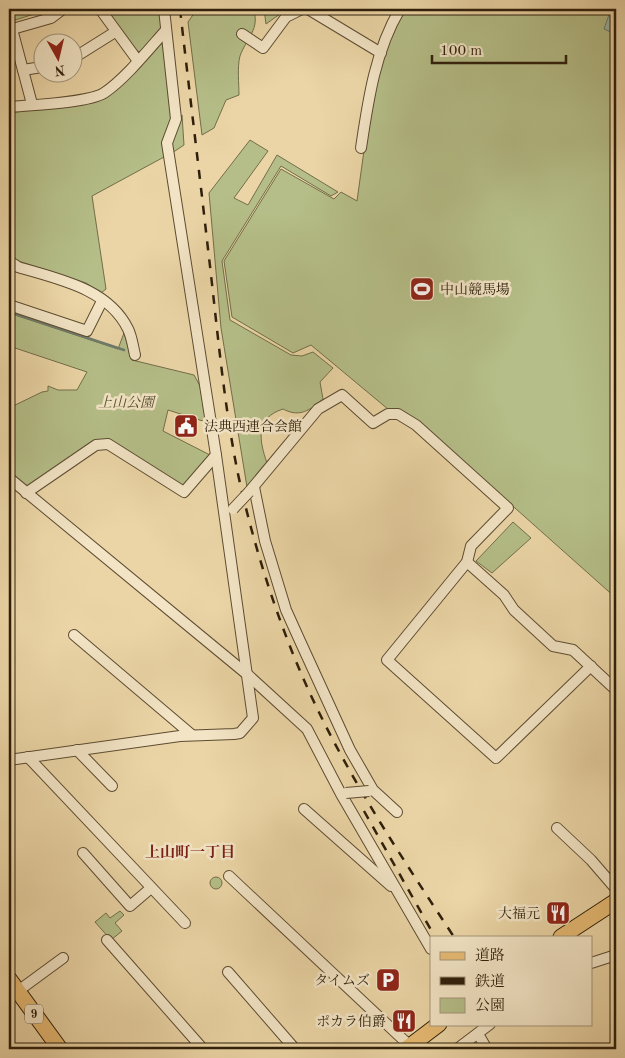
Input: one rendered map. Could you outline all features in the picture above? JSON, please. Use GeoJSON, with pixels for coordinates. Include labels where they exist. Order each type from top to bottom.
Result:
{"type":"FeatureCollection","features":[{"type":"Feature","properties":{"kind":"main road"},"geometry":{"type":"LineString","coordinates":[[563,936],[616,902]]}},
{"type":"Feature","properties":{"kind":"main road","name":"9"},"geometry":{"type":"LineString","coordinates":[[9,979],[60,1049]]}},
{"type":"Feature","properties":{"kind":"main road"},"geometry":{"type":"LineString","coordinates":[[408,1048],[436,1026]]}},
{"type":"Feature","properties":{"kind":"street"},"geometry":{"type":"LineString","coordinates":[[32,104],[10,30],[51,18],[63,9]]}},
{"type":"Feature","properties":{"kind":"street"},"geometry":{"type":"LineString","coordinates":[[100,9],[138,61]]}},
{"type":"Feature","properties":{"kind":"street"},"geometry":{"type":"LineString","coordinates":[[9,760],[192,735],[240,733],[253,718],[229,513],[216,455],[167,143],[176,119],[164,9]]}},
{"type":"Feature","properties":{"kind":"street"},"geometry":{"type":"LineString","coordinates":[[242,34],[263,48],[286,17],[302,9]]}},
{"type":"Feature","properties":{"kind":"street"},"geometry":{"type":"LineString","coordinates":[[308,9],[381,53]]}},
{"type":"Feature","properties":{"kind":"street"},"geometry":{"type":"LineString","coordinates":[[361,148],[369,95],[392,22],[400,9]]}},
{"type":"Feature","properties":{"kind":"street"},"geometry":{"type":"LineString","coordinates":[[9,107],[88,98],[103,93],[138,61],[166,30]]}},
{"type":"Feature","properties":{"kind":"street"},"geometry":{"type":"LineString","coordinates":[[82,53],[115,32]]}},
{"type":"Feature","properties":{"kind":"street"},"geometry":{"type":"LineString","coordinates":[[23,70],[32,69]]}},
{"type":"Feature","properties":{"kind":"street"},"geometry":{"type":"LineString","coordinates":[[9,261],[18,267],[85,288],[117,313],[128,329],[135,355]]}},
{"type":"Feature","properties":{"kind":"street"},"geometry":{"type":"LineString","coordinates":[[9,305],[87,331],[102,301]]}},
{"type":"Feature","properties":{"kind":"street"},"geometry":{"type":"LineString","coordinates":[[229,513],[252,490],[313,415],[342,395],[373,423],[388,414],[398,414],[416,425],[508,508],[471,546],[467,562],[387,660],[496,758],[591,666]]}},
{"type":"Feature","properties":{"kind":"street"},"geometry":{"type":"LineString","coordinates":[[26,493],[60,467],[102,443],[108,444],[184,492],[216,455]]}},
{"type":"Feature","properties":{"kind":"street"},"geometry":{"type":"LineString","coordinates":[[9,478],[248,675],[307,729],[430,947]]}},
{"type":"Feature","properties":{"kind":"street"},"geometry":{"type":"LineString","coordinates":[[252,490],[286,610],[343,735],[371,791],[397,812]]}},
{"type":"Feature","properties":{"kind":"street"},"geometry":{"type":"LineString","coordinates":[[467,562],[504,595],[514,610],[553,646],[573,650],[616,690]]}},
{"type":"Feature","properties":{"kind":"street"},"geometry":{"type":"LineString","coordinates":[[74,635],[192,735]]}},
{"type":"Feature","properties":{"kind":"street"},"geometry":{"type":"LineString","coordinates":[[77,750],[112,786]]}},
{"type":"Feature","properties":{"kind":"street"},"geometry":{"type":"LineString","coordinates":[[28,757],[185,923]]}},
{"type":"Feature","properties":{"kind":"street"},"geometry":{"type":"LineString","coordinates":[[344,793],[371,791]]}},
{"type":"Feature","properties":{"kind":"street"},"geometry":{"type":"LineString","coordinates":[[304,809],[398,892]]}},
{"type":"Feature","properties":{"kind":"street"},"geometry":{"type":"LineString","coordinates":[[557,828],[591,860],[616,888]]}},
{"type":"Feature","properties":{"kind":"street"},"geometry":{"type":"LineString","coordinates":[[83,853],[130,906],[151,888]]}},
{"type":"Feature","properties":{"kind":"street"},"geometry":{"type":"LineString","coordinates":[[229,876],[408,1048]]}},
{"type":"Feature","properties":{"kind":"street"},"geometry":{"type":"LineString","coordinates":[[106,940],[202,1049]]}},
{"type":"Feature","properties":{"kind":"street"},"geometry":{"type":"LineString","coordinates":[[592,963],[616,956]]}},
{"type":"Feature","properties":{"kind":"street"},"geometry":{"type":"LineString","coordinates":[[18,991],[64,958]]}},
{"type":"Feature","properties":{"kind":"street"},"geometry":{"type":"LineString","coordinates":[[228,972],[295,1049]]}},
{"type":"Feature","properties":{"kind":"street"},"geometry":{"type":"LineString","coordinates":[[457,1049],[488,1026]]}},
{"type":"Feature","properties":{"kind":"street"},"geometry":{"type":"LineString","coordinates":[[478,1034],[488,1049]]}},
{"type":"Feature","properties":{"kind":"green space"},"geometry":{"type":"Polygon","coordinates":[[[9,9],[50,9],[9,22],[9,9]]]}},
{"type":"Feature","properties":{"kind":"green space"},"geometry":{"type":"Polygon","coordinates":[[[105,9],[160,9],[162,28],[142,52],[136,51],[105,9]]]}},
{"type":"Feature","properties":{"kind":"green space"},"geometry":{"type":"Polygon","coordinates":[[[197,9],[253,9],[255,16],[254,28],[239,60],[239,95],[226,100],[214,128],[202,135],[188,22],[197,9]]]}},
{"type":"Feature","properties":{"kind":"green space"},"geometry":{"type":"Polygon","coordinates":[[[264,9],[287,9],[266,24],[264,9]]]}},
{"type":"Feature","properties":{"kind":"green space","name":"中山競馬場"},"geometry":{"type":"Polygon","coordinates":[[[404,9],[616,9],[616,598],[415,419],[389,410],[311,345],[293,353],[232,317],[224,261],[281,169],[334,199],[341,192],[357,201],[371,100],[384,54],[404,9]]]}},
{"type":"Feature","properties":{"kind":"green space"},"geometry":{"type":"Polygon","coordinates":[[[161,43],[164,48],[173,114],[163,139],[164,157],[92,196],[106,289],[101,293],[86,283],[18,261],[9,255],[9,113],[87,102],[161,43]]]}},
{"type":"Feature","properties":{"kind":"green space"},"geometry":{"type":"Polygon","coordinates":[[[182,115],[184,145],[172,153],[171,141],[182,115]]]}},
{"type":"Feature","properties":{"kind":"green space"},"geometry":{"type":"Polygon","coordinates":[[[250,140],[268,151],[234,198],[248,205],[277,155],[338,192],[331,196],[281,166],[222,261],[230,320],[291,355],[302,356],[313,352],[333,368],[320,382],[323,399],[314,406],[300,413],[289,412],[283,409],[268,418],[264,424],[261,438],[267,463],[247,487],[221,328],[209,193],[250,140]]]}},
{"type":"Feature","properties":{"kind":"green space","name":"上山公園"},"geometry":{"type":"Polygon","coordinates":[[[9,313],[118,349],[124,333],[132,360],[194,375],[200,386],[206,422],[168,410],[163,431],[210,455],[187,484],[179,485],[108,441],[28,486],[24,486],[9,476],[9,408],[48,391],[48,386],[58,390],[77,390],[87,372],[9,346],[9,313]]]}},
{"type":"Feature","properties":{"kind":"green space"},"geometry":{"type":"Polygon","coordinates":[[[513,522],[531,538],[492,573],[476,561],[513,522]]]}},
{"type":"Feature","properties":{"kind":"green space"},"geometry":{"type":"Polygon","coordinates":[[[216,877],[222,883],[216,889],[210,883],[216,877]]]}},
{"type":"Feature","properties":{"kind":"green space"},"geometry":{"type":"Polygon","coordinates":[[[120,911],[124,915],[115,923],[122,931],[111,940],[95,922],[106,913],[110,918],[120,911]]]}},
{"type":"Feature","properties":{"kind":"shaded area"},"geometry":{"type":"Polygon","coordinates":[[[611,9],[616,9],[616,38],[611,38],[613,33],[604,29],[611,9]]]}},
{"type":"Feature","properties":{"kind":"waterway"},"geometry":{"type":"LineString","coordinates":[[9,312],[124,350]]}},
{"type":"Feature","properties":{"kind":"railway"},"geometry":{"type":"LineString","coordinates":[[180,9],[228,418],[238,474],[261,563],[291,649],[325,725],[386,832],[453,936]]}},
{"type":"Feature","properties":{"kind":"railway"},"geometry":{"type":"LineString","coordinates":[[364,811],[434,936]]}},
{"type":"Feature","properties":{"kind":"place","name":"中山競馬場"},"geometry":{"type":"Point","coordinates":[422,289]}},
{"type":"Feature","properties":{"kind":"place","name":"法典西連合会館"},"geometry":{"type":"Point","coordinates":[186,426]}},
{"type":"Feature","properties":{"kind":"place","name":"大福元"},"geometry":{"type":"Point","coordinates":[558,913]}},
{"type":"Feature","properties":{"kind":"place","name":"タイムズ"},"geometry":{"type":"Point","coordinates":[388,980]}},
{"type":"Feature","properties":{"kind":"place","name":"ポカラ伯爵"},"geometry":{"type":"Point","coordinates":[404,1021]}},
{"type":"Feature","properties":{"kind":"district","name":"上山町一丁目"},"geometry":{"type":"Point","coordinates":[190,852]}}]}
